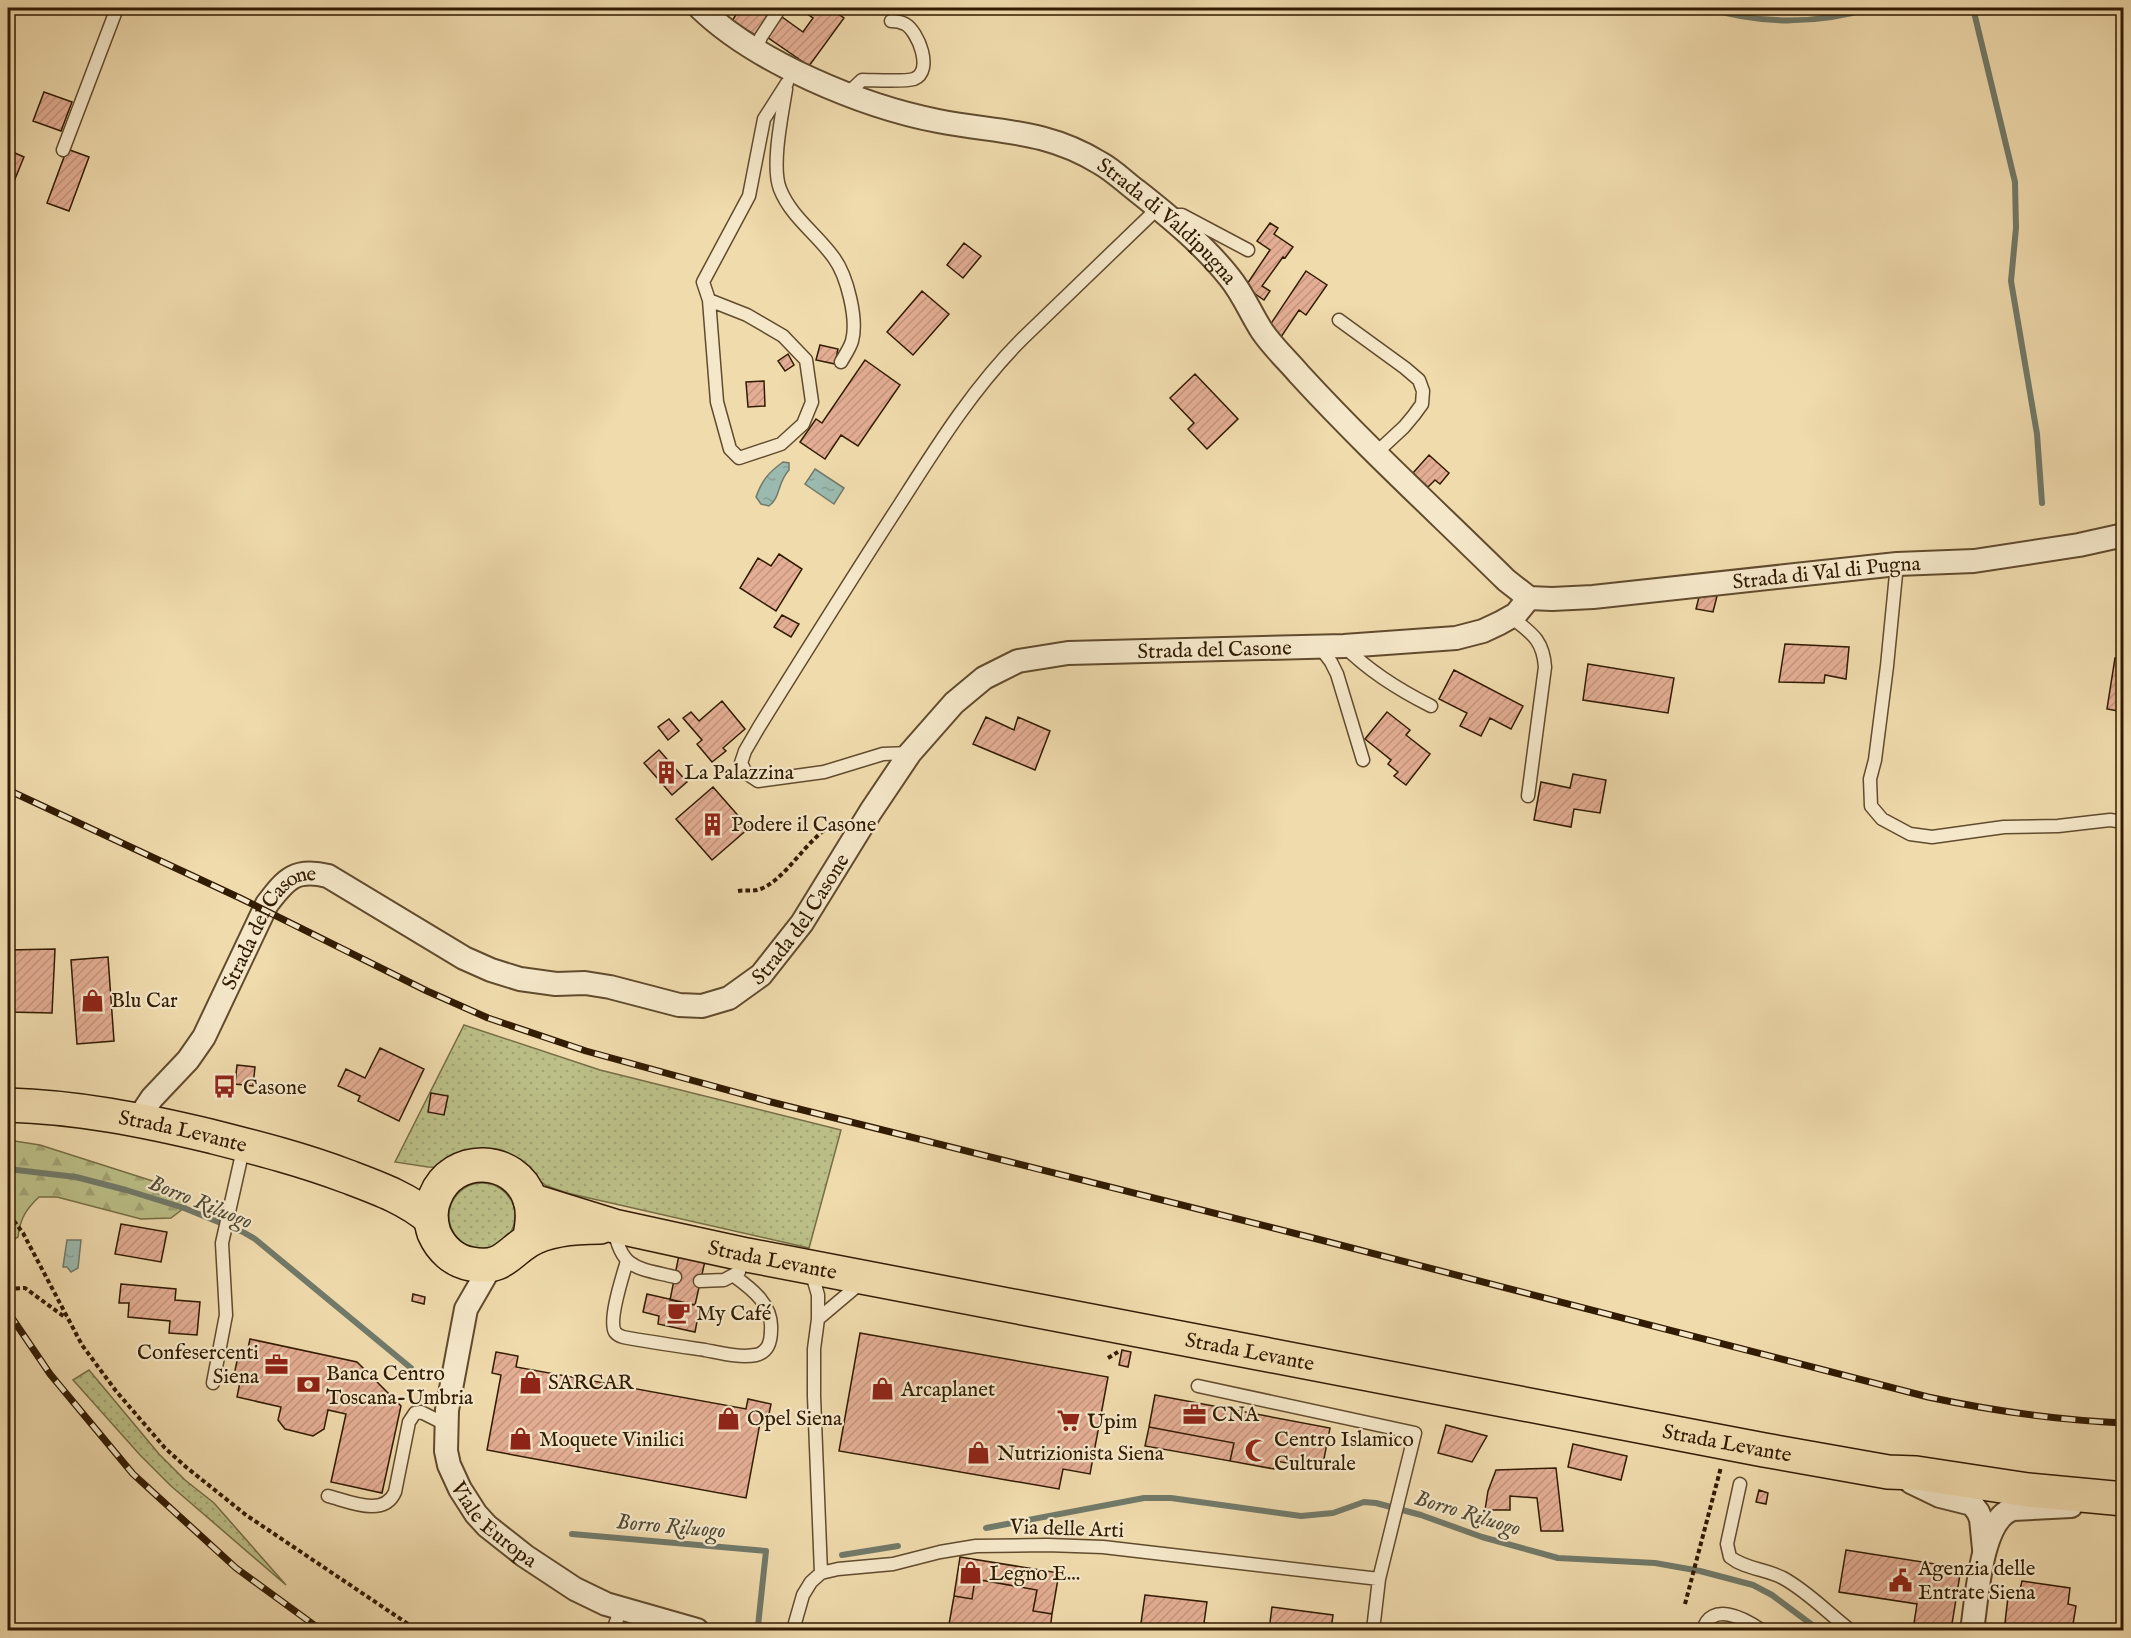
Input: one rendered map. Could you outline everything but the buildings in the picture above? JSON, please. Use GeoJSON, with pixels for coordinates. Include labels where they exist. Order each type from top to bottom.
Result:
{"type":"FeatureCollection","features":[{"type":"Feature","properties":{"kind":"main road","name":"Strada Levante"},"geometry":{"type":"LineString","coordinates":[[8,1105],[56,1107],[138,1119],[300,1159],[393,1195],[431,1219]]}},
{"type":"Feature","properties":{"kind":"main road"},"geometry":{"type":"LineString","coordinates":[[492,1264],[463,1262],[446,1251],[436,1236],[431,1219],[435,1195],[444,1181],[462,1168],[473,1165],[496,1166],[517,1179],[525,1188],[530,1200],[532,1214],[529,1240]]}},
{"type":"Feature","properties":{"kind":"main road","name":"Strada Levante"},"geometry":{"type":"LineString","coordinates":[[354,1179],[444,1181]]}},
{"type":"Feature","properties":{"kind":"main road","name":"Strada Levante"},"geometry":{"type":"LineString","coordinates":[[530,1200],[741,1266],[809,1267],[868,1278],[1774,1459],[1999,1497],[2079,1506],[2124,1508]]}},
{"type":"Feature","properties":{"kind":"main road","name":"Strada Levante"},"geometry":{"type":"LineString","coordinates":[[492,1264],[511,1256],[529,1240],[575,1228],[614,1226]]}},
{"type":"Feature","properties":{"kind":"main road","name":"Strada Levante"},"geometry":{"type":"LineString","coordinates":[[1872,1474],[1916,1473],[2028,1490],[2124,1499]]}},
{"type":"Feature","properties":{"kind":"street","name":"Strada di Valdipugna"},"geometry":{"type":"LineString","coordinates":[[700,8],[788,75],[892,110],[939,121],[1016,132],[1055,141],[1104,165],[1200,245],[1231,280],[1264,333],[1300,374],[1376,453],[1506,580],[1529,598]]}},
{"type":"Feature","properties":{"kind":"street","name":"Strada di Val di Pugna"},"geometry":{"type":"LineString","coordinates":[[1529,598],[1593,597],[1898,564],[1974,561],[2079,545],[2124,535]]}},
{"type":"Feature","properties":{"kind":"street","name":"Strada del Casone"},"geometry":{"type":"LineString","coordinates":[[138,1119],[152,1098],[197,1048],[210,1027],[267,904],[279,887],[296,874],[312,872],[328,876],[464,958],[490,970],[520,979],[556,984],[585,983],[679,1005],[702,1006],[729,998],[761,975],[802,923],[871,810],[910,753],[962,696],[984,678],[1018,661],[1068,653],[1344,646],[1456,638],[1483,631],[1511,617],[1529,598]]}},
{"type":"Feature","properties":{"kind":"street","name":"Viale Europa"},"geometry":{"type":"LineString","coordinates":[[446,1251],[458,1266],[466,1309]]}},
{"type":"Feature","properties":{"kind":"street","name":"Viale Europa"},"geometry":{"type":"LineString","coordinates":[[492,1264],[466,1309],[446,1424],[446,1451],[454,1477],[466,1501],[481,1520],[511,1545],[561,1580],[589,1596],[621,1609],[697,1630]]}},
{"type":"Feature","properties":{"kind":"street"},"geometry":{"type":"LineString","coordinates":[[1872,1474],[1972,1504],[1981,1519],[1984,1554]]}},
{"type":"Feature","properties":{"kind":"street"},"geometry":{"type":"LineString","coordinates":[[1972,1630],[1984,1554],[1997,1520],[2007,1510],[2079,1506]]}},
{"type":"Feature","properties":{"kind":"lane"},"geometry":{"type":"LineString","coordinates":[[63,150],[117,8]]}},
{"type":"Feature","properties":{"kind":"lane"},"geometry":{"type":"LineString","coordinates":[[756,50],[761,37],[780,8]]}},
{"type":"Feature","properties":{"kind":"lane"},"geometry":{"type":"LineString","coordinates":[[846,95],[862,80],[913,79],[922,72],[925,63],[915,33],[904,24],[891,21]]}},
{"type":"Feature","properties":{"kind":"lane"},"geometry":{"type":"LineString","coordinates":[[709,300],[747,315],[783,336],[806,360],[812,402],[803,424],[781,444],[740,458],[730,449],[717,402],[709,300],[703,282],[749,196],[764,119],[788,75]]}},
{"type":"Feature","properties":{"kind":"lane"},"geometry":{"type":"LineString","coordinates":[[788,75],[776,171],[780,189],[791,209],[835,259],[848,289],[853,318],[852,341],[842,362]]}},
{"type":"Feature","properties":{"kind":"lane"},"geometry":{"type":"LineString","coordinates":[[910,753],[883,754],[824,772],[758,781],[746,773],[741,763],[759,727],[832,610],[968,402],[997,365],[1022,339],[1162,212],[1182,215],[1248,250]]}},
{"type":"Feature","properties":{"kind":"lane"},"geometry":{"type":"LineString","coordinates":[[1339,320],[1405,368],[1419,380],[1423,391],[1422,404],[1414,415],[1404,428],[1376,453]]}},
{"type":"Feature","properties":{"kind":"lane"},"geometry":{"type":"LineString","coordinates":[[1898,564],[1886,678],[1875,760],[1870,779],[1871,806],[1882,819],[1910,834],[1932,837],[2004,827],[2058,826],[2110,820],[2124,822]]}},
{"type":"Feature","properties":{"kind":"lane"},"geometry":{"type":"LineString","coordinates":[[1511,617],[1537,638],[1544,650],[1545,667],[1528,795]]}},
{"type":"Feature","properties":{"kind":"lane"},"geometry":{"type":"LineString","coordinates":[[1319,646],[1331,662],[1336,674],[1363,760]]}},
{"type":"Feature","properties":{"kind":"lane"},"geometry":{"type":"LineString","coordinates":[[1344,646],[1357,659],[1397,688],[1431,706]]}},
{"type":"Feature","properties":{"kind":"lane"},"geometry":{"type":"LineString","coordinates":[[213,1383],[226,1315],[222,1244],[244,1144]]}},
{"type":"Feature","properties":{"kind":"lane"},"geometry":{"type":"LineString","coordinates":[[614,1226],[619,1250],[627,1261],[635,1266],[675,1277]]}},
{"type":"Feature","properties":{"kind":"lane"},"geometry":{"type":"LineString","coordinates":[[627,1261],[614,1313],[614,1328],[618,1335],[737,1355],[757,1354],[766,1349],[771,1343],[770,1317],[766,1306],[741,1266],[724,1280],[700,1281]]}},
{"type":"Feature","properties":{"kind":"lane"},"geometry":{"type":"LineString","coordinates":[[793,1630],[807,1587],[820,1573],[814,1386],[814,1349],[818,1319],[817,1287],[809,1267]]}},
{"type":"Feature","properties":{"kind":"lane"},"geometry":{"type":"LineString","coordinates":[[818,1319],[868,1278]]}},
{"type":"Feature","properties":{"kind":"lane"},"geometry":{"type":"LineString","coordinates":[[1198,1386],[1416,1433],[1379,1579],[1373,1630]]}},
{"type":"Feature","properties":{"kind":"lane"},"geometry":{"type":"LineString","coordinates":[[328,1496],[365,1505],[380,1506],[389,1502],[394,1492],[412,1416],[421,1412],[446,1424]]}},
{"type":"Feature","properties":{"kind":"lane"},"geometry":{"type":"LineString","coordinates":[[1740,1484],[1727,1544],[1730,1557],[1742,1565],[1771,1572],[1791,1583],[1850,1630]]}},
{"type":"Feature","properties":{"kind":"lane","name":"Via delle Arti"},"geometry":{"type":"LineString","coordinates":[[820,1573],[893,1564],[976,1546],[1047,1545],[1103,1547],[1379,1579]]}},
{"type":"Feature","properties":{"kind":"lane"},"geometry":{"type":"LineString","coordinates":[[613,1630],[621,1609]]}},
{"type":"Feature","properties":{"kind":"lane"},"geometry":{"type":"LineString","coordinates":[[1703,1630],[1710,1616],[1720,1614],[1745,1620],[1761,1630]]}},
{"type":"Feature","properties":{"kind":"path"},"geometry":{"type":"LineString","coordinates":[[738,891],[758,890],[772,883],[811,842],[832,825],[871,810]]}},
{"type":"Feature","properties":{"kind":"path"},"geometry":{"type":"LineString","coordinates":[[8,1216],[23,1233],[82,1345],[146,1428],[186,1467],[246,1515],[417,1630]]}},
{"type":"Feature","properties":{"kind":"path"},"geometry":{"type":"LineString","coordinates":[[8,1289],[25,1288],[66,1318]]}},
{"type":"Feature","properties":{"kind":"path"},"geometry":{"type":"LineString","coordinates":[[1685,1604],[1723,1461]]}},
{"type":"Feature","properties":{"kind":"green space"},"geometry":{"type":"Polygon","coordinates":[[[464,1025],[600,1070],[841,1130],[809,1248],[567,1193],[547,1186],[524,1170],[428,1167],[395,1162],[464,1025]]]}},
{"type":"Feature","properties":{"kind":"green space"},"geometry":{"type":"Polygon","coordinates":[[[8,1140],[40,1145],[162,1184],[189,1199],[184,1208],[171,1218],[141,1219],[57,1197],[39,1197],[24,1215],[18,1237],[8,1243],[8,1140]]]}},
{"type":"Feature","properties":{"kind":"green space"},"geometry":{"type":"Polygon","coordinates":[[[475,1183],[489,1183],[501,1188],[510,1197],[515,1216],[513,1229],[506,1240],[489,1249],[475,1249],[463,1244],[454,1235],[449,1223],[449,1209],[454,1197],[463,1188],[475,1183]]]}},
{"type":"Feature","properties":{"kind":"green space"},"geometry":{"type":"Polygon","coordinates":[[[89,1370],[159,1454],[185,1480],[214,1503],[286,1585],[171,1486],[140,1455],[73,1380],[89,1370]]]}},
{"type":"Feature","properties":{"kind":"water"},"geometry":{"type":"Polygon","coordinates":[[[783,462],[789,463],[789,470],[782,480],[776,498],[769,506],[761,504],[756,497],[763,481],[783,462]]]}},
{"type":"Feature","properties":{"kind":"water"},"geometry":{"type":"Polygon","coordinates":[[[815,469],[844,488],[834,504],[805,484],[815,469]]]}},
{"type":"Feature","properties":{"kind":"water"},"geometry":{"type":"Polygon","coordinates":[[[67,1240],[81,1240],[78,1268],[71,1272],[67,1267],[63,1267],[67,1240]]]}},
{"type":"Feature","properties":{"kind":"waterway"},"geometry":{"type":"LineString","coordinates":[[1708,8],[1728,14],[1769,20],[1811,20],[1871,8]]}},
{"type":"Feature","properties":{"kind":"waterway"},"geometry":{"type":"LineString","coordinates":[[1973,8],[2015,182],[2016,228],[2011,281],[2037,434],[2042,503]]}},
{"type":"Feature","properties":{"kind":"waterway","name":"Borro Riluogo"},"geometry":{"type":"LineString","coordinates":[[8,1169],[76,1177],[126,1190],[184,1208],[243,1232],[255,1239],[411,1368]]}},
{"type":"Feature","properties":{"kind":"waterway","name":"Borro Riluogo"},"geometry":{"type":"LineString","coordinates":[[986,1528],[1144,1498],[1171,1498],[1301,1516],[1333,1513],[1364,1502],[1376,1503],[1421,1515],[1482,1537],[1558,1558],[1655,1563],[1700,1571],[1753,1585],[1772,1595],[1819,1630]]}},
{"type":"Feature","properties":{"kind":"waterway","name":"Borro Riluogo"},"geometry":{"type":"LineString","coordinates":[[572,1534],[766,1551],[758,1626]]}},
{"type":"Feature","properties":{"kind":"waterway","name":"Borro Riluogo"},"geometry":{"type":"LineString","coordinates":[[842,1555],[898,1546]]}},
{"type":"Feature","properties":{"kind":"railway"},"geometry":{"type":"LineString","coordinates":[[8,790],[240,898],[427,991],[488,1018],[586,1051],[767,1101],[1317,1239],[1928,1397],[2025,1414],[2124,1423]]}},
{"type":"Feature","properties":{"kind":"railway"},"geometry":{"type":"LineString","coordinates":[[8,1312],[50,1374],[133,1474],[236,1568],[321,1630]]}},
{"type":"Feature","properties":{"kind":"place","name":"La Palazzina"},"geometry":{"type":"Point","coordinates":[666,772]}},
{"type":"Feature","properties":{"kind":"place","name":"Podere il Casone"},"geometry":{"type":"Point","coordinates":[713,824]}},
{"type":"Feature","properties":{"kind":"place","name":"Blu Car"},"geometry":{"type":"Point","coordinates":[93,1000]}},
{"type":"Feature","properties":{"kind":"place","name":"Casone"},"geometry":{"type":"Point","coordinates":[225,1087]}},
{"type":"Feature","properties":{"kind":"place","name":"My Café"},"geometry":{"type":"Point","coordinates":[678,1313]}},
{"type":"Feature","properties":{"kind":"place","name":"Confesercenti Siena"},"geometry":{"type":"Point","coordinates":[277,1364]}},
{"type":"Feature","properties":{"kind":"place","name":"SARCAR"},"geometry":{"type":"Point","coordinates":[530,1382]}},
{"type":"Feature","properties":{"kind":"place","name":"Banca Centro Toscana-Umbria"},"geometry":{"type":"Point","coordinates":[308,1385]}},
{"type":"Feature","properties":{"kind":"place","name":"Arcaplanet"},"geometry":{"type":"Point","coordinates":[883,1389]}},
{"type":"Feature","properties":{"kind":"place","name":"CNA"},"geometry":{"type":"Point","coordinates":[1194,1414]}},
{"type":"Feature","properties":{"kind":"place","name":"Opel Siena"},"geometry":{"type":"Point","coordinates":[729,1418]}},
{"type":"Feature","properties":{"kind":"place","name":"Upim"},"geometry":{"type":"Point","coordinates":[1069,1421]}},
{"type":"Feature","properties":{"kind":"place","name":"Moquete Vinilici"},"geometry":{"type":"Point","coordinates":[521,1439]}},
{"type":"Feature","properties":{"kind":"place","name":"Centro Islamico Culturale"},"geometry":{"type":"Point","coordinates":[1256,1451]}},
{"type":"Feature","properties":{"kind":"place","name":"Nutrizionista Siena"},"geometry":{"type":"Point","coordinates":[979,1453]}},
{"type":"Feature","properties":{"kind":"place","name":"Legno E..."},"geometry":{"type":"Point","coordinates":[971,1573]}},
{"type":"Feature","properties":{"kind":"place","name":"Agenzia delle Entrate Siena"},"geometry":{"type":"Point","coordinates":[1900,1580]}}]}
